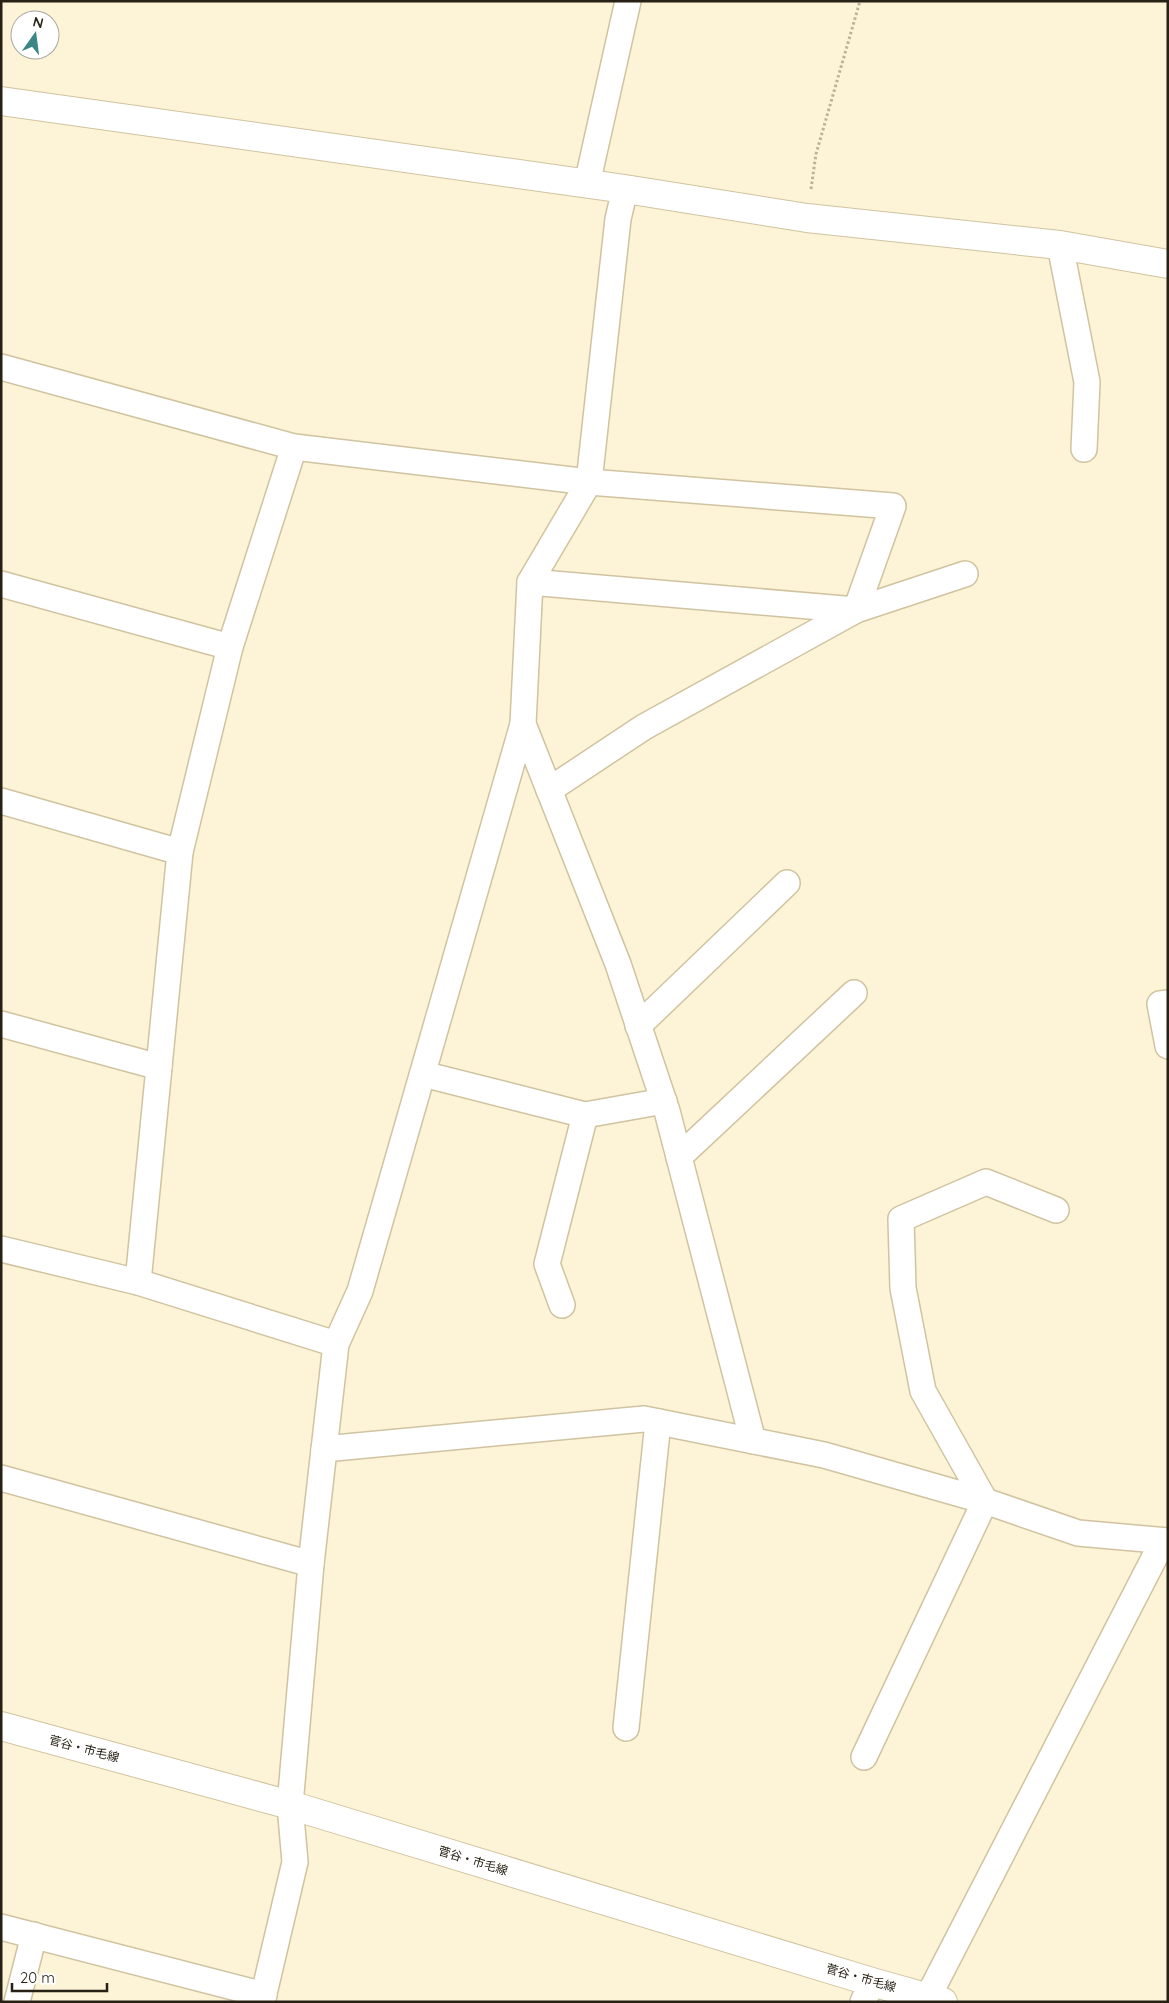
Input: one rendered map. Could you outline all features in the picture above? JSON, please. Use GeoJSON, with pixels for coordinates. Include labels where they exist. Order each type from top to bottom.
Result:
{"type":"FeatureCollection","features":[{"type":"Feature","properties":{"kind":"street"},"geometry":{"type":"LineString","coordinates":[[587,184],[628,1]]}},
{"type":"Feature","properties":{"kind":"street"},"geometry":{"type":"LineString","coordinates":[[1,102],[625,189],[806,218],[1060,245],[1168,264]]}},
{"type":"Feature","properties":{"kind":"street"},"geometry":{"type":"LineString","coordinates":[[1,1926],[263,1999],[295,1862],[290,1805],[311,1564],[336,1344],[360,1291],[524,724],[530,582],[589,482],[618,219],[625,189]]}},
{"type":"Feature","properties":{"kind":"street"},"geometry":{"type":"LineString","coordinates":[[1060,245],[1087,382],[1084,449]]}},
{"type":"Feature","properties":{"kind":"street"},"geometry":{"type":"LineString","coordinates":[[1,367],[294,447],[589,482],[893,506],[856,610]]}},
{"type":"Feature","properties":{"kind":"street"},"geometry":{"type":"LineString","coordinates":[[138,1282],[180,852],[230,646],[294,447]]}},
{"type":"Feature","properties":{"kind":"street"},"geometry":{"type":"LineString","coordinates":[[549,790],[644,726],[856,610],[965,574]]}},
{"type":"Feature","properties":{"kind":"street"},"geometry":{"type":"LineString","coordinates":[[530,582],[856,610]]}},
{"type":"Feature","properties":{"kind":"street"},"geometry":{"type":"LineString","coordinates":[[1,584],[230,646]]}},
{"type":"Feature","properties":{"kind":"street"},"geometry":{"type":"LineString","coordinates":[[524,724],[614,954],[664,1101],[752,1441]]}},
{"type":"Feature","properties":{"kind":"street"},"geometry":{"type":"LineString","coordinates":[[1,801],[180,852]]}},
{"type":"Feature","properties":{"kind":"street"},"geometry":{"type":"LineString","coordinates":[[638,1026],[787,883]]}},
{"type":"Feature","properties":{"kind":"street"},"geometry":{"type":"LineString","coordinates":[[679,1157],[854,993]]}},
{"type":"Feature","properties":{"kind":"street"},"geometry":{"type":"LineString","coordinates":[[1168,1003],[1160,1004],[1168,1046]]}},
{"type":"Feature","properties":{"kind":"street"},"geometry":{"type":"LineString","coordinates":[[1,1024],[159,1067]]}},
{"type":"Feature","properties":{"kind":"street"},"geometry":{"type":"LineString","coordinates":[[423,1074],[585,1115],[664,1101]]}},
{"type":"Feature","properties":{"kind":"street"},"geometry":{"type":"LineString","coordinates":[[562,1305],[547,1264],[585,1115]]}},
{"type":"Feature","properties":{"kind":"street"},"geometry":{"type":"LineString","coordinates":[[985,1501],[923,1391],[902,1288],[901,1220],[986,1182],[1056,1210]]}},
{"type":"Feature","properties":{"kind":"street"},"geometry":{"type":"LineString","coordinates":[[1,1249],[138,1282],[336,1344]]}},
{"type":"Feature","properties":{"kind":"street"},"geometry":{"type":"LineString","coordinates":[[324,1449],[644,1420],[824,1455],[985,1501],[1078,1533],[1165,1541],[936,2000]]}},
{"type":"Feature","properties":{"kind":"street"},"geometry":{"type":"LineString","coordinates":[[626,1728],[658,1422]]}},
{"type":"Feature","properties":{"kind":"street"},"geometry":{"type":"LineString","coordinates":[[1,1478],[311,1564]]}},
{"type":"Feature","properties":{"kind":"street"},"geometry":{"type":"LineString","coordinates":[[864,1757],[985,1501]]}},
{"type":"Feature","properties":{"kind":"street","name":"菅谷・市毛線"},"geometry":{"type":"LineString","coordinates":[[1,1726],[290,1805],[867,1992],[936,2000]]}},
{"type":"Feature","properties":{"kind":"street"},"geometry":{"type":"LineString","coordinates":[[17,2002],[34,1935]]}},
{"type":"Feature","properties":{"kind":"path"},"geometry":{"type":"LineString","coordinates":[[806,218],[816,154],[860,1]]}}]}
